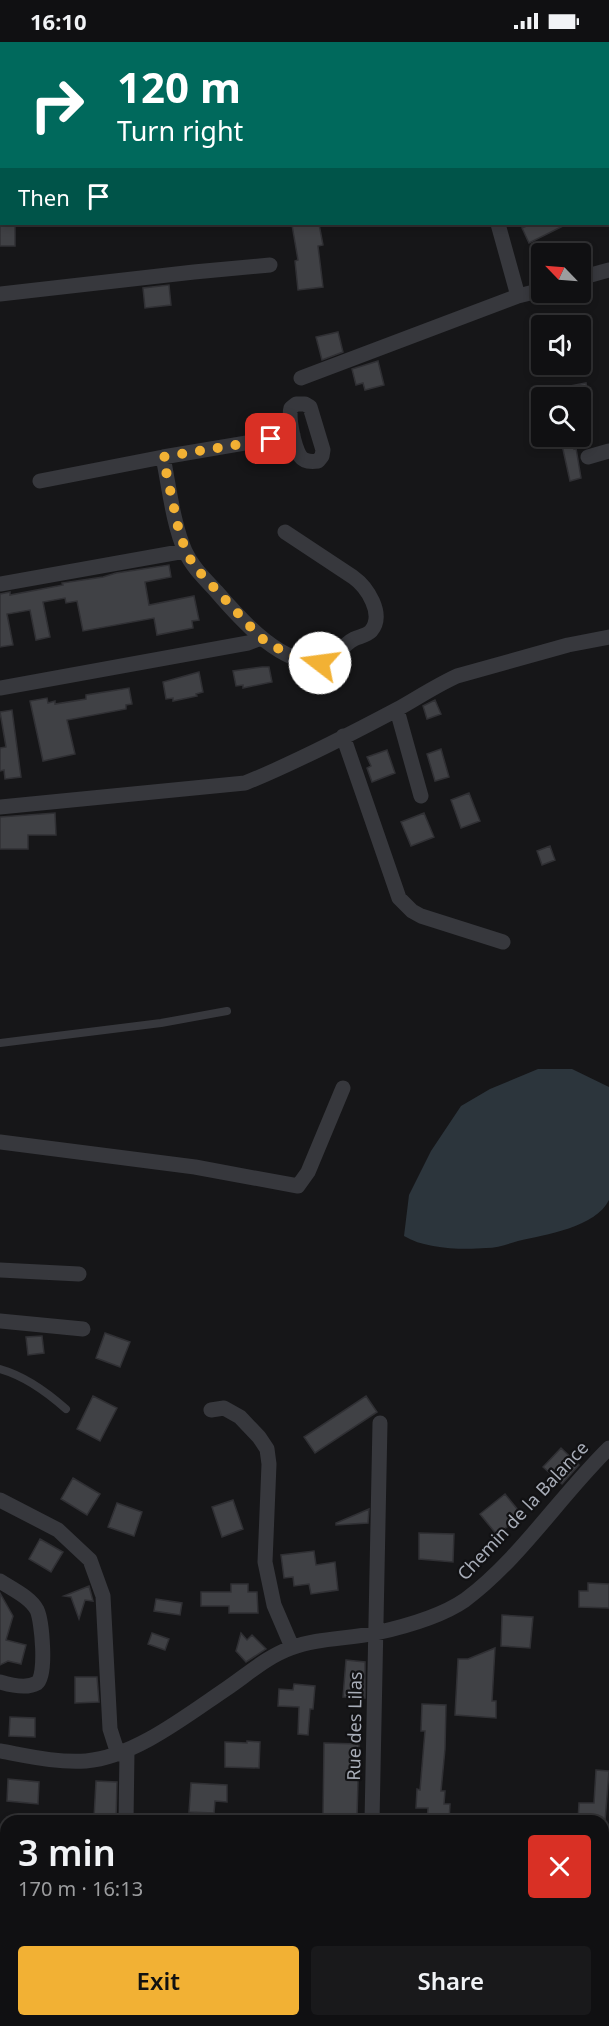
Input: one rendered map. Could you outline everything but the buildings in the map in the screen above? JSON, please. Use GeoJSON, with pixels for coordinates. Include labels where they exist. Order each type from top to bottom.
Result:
{"type":"FeatureCollection","features":[{"type":"Feature","properties":{"kind":"street"},"geometry":{"type":"LineString","coordinates":[[498,225],[518,296]]}},
{"type":"Feature","properties":{"kind":"street"},"geometry":{"type":"LineString","coordinates":[[0,294],[194,272],[270,266]]}},
{"type":"Feature","properties":{"kind":"street"},"geometry":{"type":"LineString","coordinates":[[591,275],[609,270]]}},
{"type":"Feature","properties":{"kind":"street"},"geometry":{"type":"LineString","coordinates":[[301,378],[531,293]]}},
{"type":"Feature","properties":{"kind":"street"},"geometry":{"type":"LineString","coordinates":[[40,481],[293,435]]}},
{"type":"Feature","properties":{"kind":"street"},"geometry":{"type":"LineString","coordinates":[[588,457],[609,451]]}},
{"type":"Feature","properties":{"kind":"street"},"geometry":{"type":"LineString","coordinates":[[163,457],[180,536],[193,565],[261,638],[289,655],[320,663],[329,662],[354,639],[369,633],[373,628],[375,621],[371,597],[363,585],[285,532]]}},
{"type":"Feature","properties":{"kind":"street"},"geometry":{"type":"LineString","coordinates":[[0,584],[185,551]]}},
{"type":"Feature","properties":{"kind":"street"},"geometry":{"type":"LineString","coordinates":[[0,807],[245,783],[275,771],[397,710],[457,676],[568,645],[609,637]]}},
{"type":"Feature","properties":{"kind":"street"},"geometry":{"type":"LineString","coordinates":[[0,688],[248,643],[261,638]]}},
{"type":"Feature","properties":{"kind":"street"},"geometry":{"type":"LineString","coordinates":[[397,710],[420,796]]}},
{"type":"Feature","properties":{"kind":"street"},"geometry":{"type":"LineString","coordinates":[[342,736],[399,898],[412,911],[421,916],[503,942]]}},
{"type":"Feature","properties":{"kind":"street"},"geometry":{"type":"LineString","coordinates":[[0,1142],[195,1167],[298,1186],[308,1172],[343,1088]]}},
{"type":"Feature","properties":{"kind":"street"},"geometry":{"type":"LineString","coordinates":[[0,1270],[79,1274]]}},
{"type":"Feature","properties":{"kind":"street"},"geometry":{"type":"LineString","coordinates":[[0,1321],[83,1329]]}},
{"type":"Feature","properties":{"kind":"street"},"geometry":{"type":"LineString","coordinates":[[210,1410],[224,1408],[232,1412],[250,1427],[267,1449],[269,1464],[265,1562],[274,1605],[292,1647]]}},
{"type":"Feature","properties":{"kind":"street","name":"Rue des Lilas"},"geometry":{"type":"LineString","coordinates":[[372,1815],[381,1423]]}},
{"type":"Feature","properties":{"kind":"street","name":"Chemin de la Balance"},"geometry":{"type":"LineString","coordinates":[[0,1751],[56,1761],[87,1761],[123,1753],[210,1700],[270,1658],[292,1647],[376,1633],[423,1620],[462,1602],[487,1582],[609,1448]]}},
{"type":"Feature","properties":{"kind":"street"},"geometry":{"type":"LineString","coordinates":[[0,1500],[58,1530],[90,1560],[103,1596],[110,1729],[123,1753],[126,1815]]}},
{"type":"Feature","properties":{"kind":"street"},"geometry":{"type":"LineString","coordinates":[[0,1581],[24,1596],[36,1609],[40,1626],[43,1665],[41,1677],[37,1683],[27,1686],[0,1682]]}},
{"type":"Feature","properties":{"kind":"lane"},"geometry":{"type":"LineString","coordinates":[[0,1043],[161,1023],[227,1011]]}},
{"type":"Feature","properties":{"kind":"lane"},"geometry":{"type":"LineString","coordinates":[[0,1369],[23,1378],[66,1409]]}},
{"type":"Feature","properties":{"kind":"shaded area"},"geometry":{"type":"Polygon","coordinates":[[[538,1069],[572,1069],[609,1087],[609,1200],[602,1209],[582,1223],[555,1233],[494,1247],[444,1248],[422,1244],[404,1236],[409,1195],[431,1151],[461,1106],[490,1089],[538,1069]]]}},
{"type":"Feature","properties":{"kind":"route"},"geometry":{"type":"LineString","coordinates":[[271,439],[163,457],[180,536],[193,565],[225,602],[261,638],[289,655],[320,663]]}}]}
